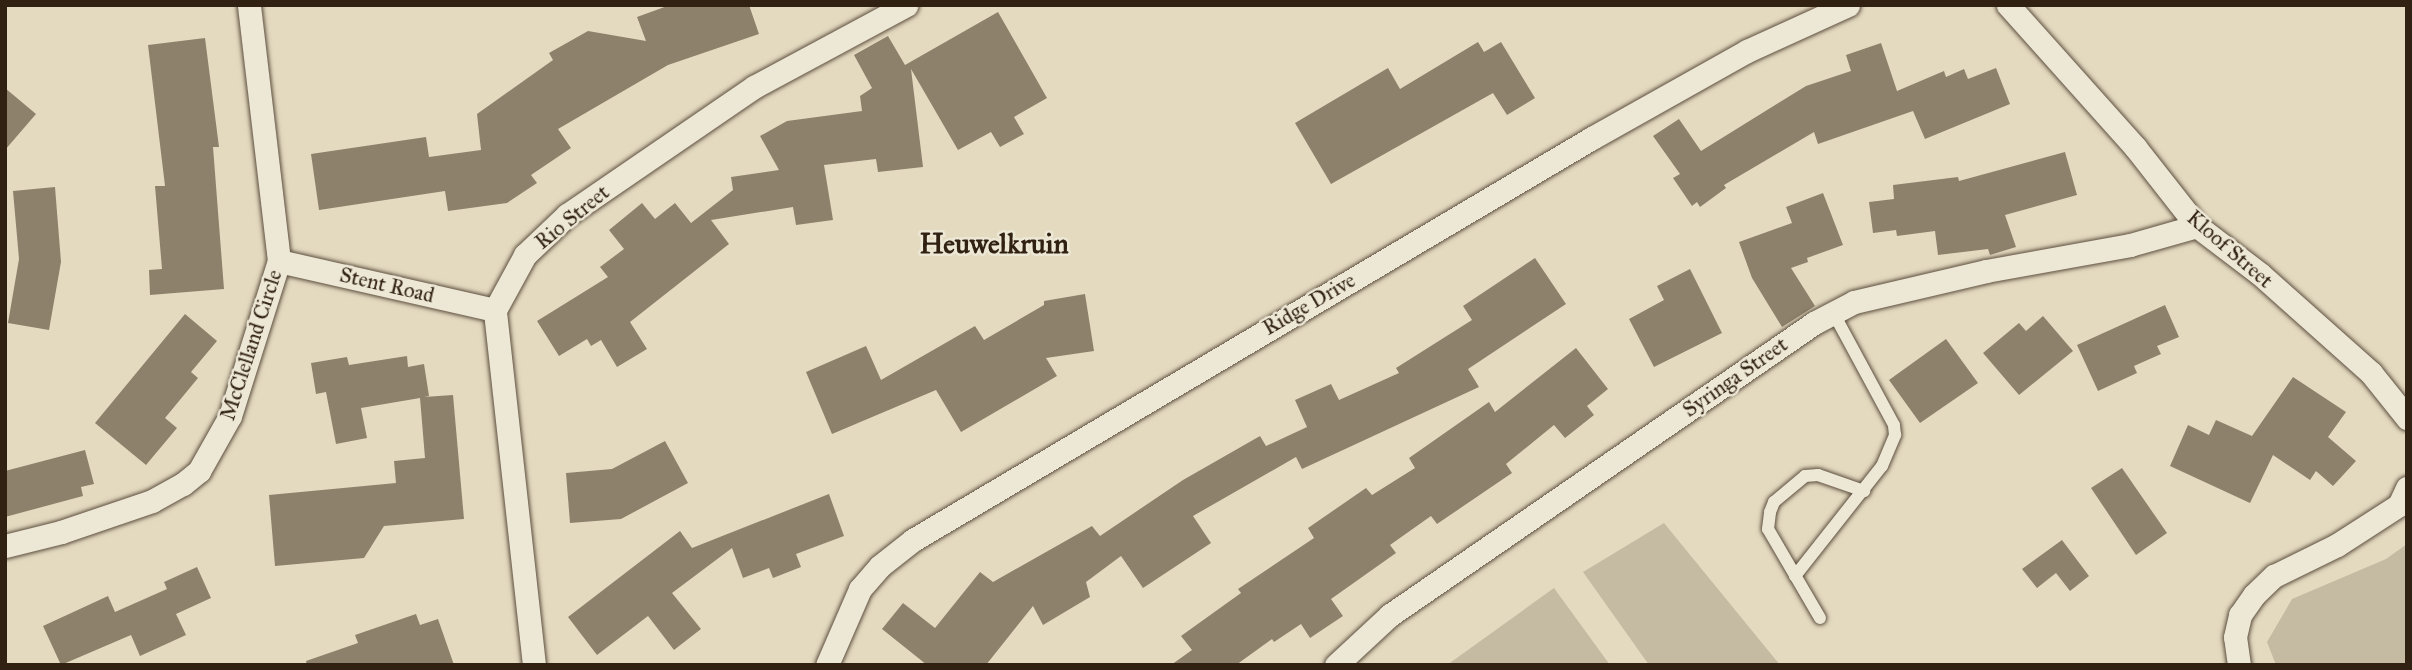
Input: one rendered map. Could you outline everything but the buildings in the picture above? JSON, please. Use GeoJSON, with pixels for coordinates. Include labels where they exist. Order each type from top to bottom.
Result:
{"type":"FeatureCollection","features":[{"type":"Feature","properties":{"kind":"street","name":"McClelland Circle"},"geometry":{"type":"LineString","coordinates":[[5,546],[61,532],[152,501],[199,471],[230,416],[279,261],[249,5]]}},
{"type":"Feature","properties":{"kind":"street","name":"Rio Street"},"geometry":{"type":"LineString","coordinates":[[495,310],[525,255],[567,215],[754,87],[906,5]]}},
{"type":"Feature","properties":{"kind":"street","name":"Ridge Drive"},"geometry":{"type":"LineString","coordinates":[[827,665],[860,589],[880,566],[913,540],[1592,138],[1747,51],[1848,5]]}},
{"type":"Feature","properties":{"kind":"street","name":"Kloof Street"},"geometry":{"type":"LineString","coordinates":[[2008,5],[2135,147],[2197,226],[2260,274],[2371,373],[2407,418]]}},
{"type":"Feature","properties":{"kind":"street","name":"Syringa Street"},"geometry":{"type":"LineString","coordinates":[[1336,665],[1390,615],[1814,323],[1854,302],[1986,271],[2130,245],[2197,226]]}},
{"type":"Feature","properties":{"kind":"street","name":"Stent Road"},"geometry":{"type":"LineString","coordinates":[[279,261],[495,310]]}},
{"type":"Feature","properties":{"kind":"street"},"geometry":{"type":"LineString","coordinates":[[495,310],[534,665]]}},
{"type":"Feature","properties":{"kind":"street"},"geometry":{"type":"LineString","coordinates":[[2238,665],[2235,637],[2240,615],[2254,595],[2274,576],[2337,545],[2399,505],[2407,488]]}},
{"type":"Feature","properties":{"kind":"lane"},"geometry":{"type":"LineString","coordinates":[[1794,576],[1864,491],[1892,448],[1894,425],[1833,313]]}},
{"type":"Feature","properties":{"kind":"lane"},"geometry":{"type":"LineString","coordinates":[[1820,618],[1768,529],[1774,502],[1800,479],[1810,475],[1818,475],[1864,491]]}},
{"type":"Feature","properties":{"kind":"shaded area"},"geometry":{"type":"Polygon","coordinates":[[[1664,523],[1780,665],[1649,665],[1583,572],[1664,523]]]}},
{"type":"Feature","properties":{"kind":"shaded area"},"geometry":{"type":"Polygon","coordinates":[[[2407,544],[2407,665],[2276,665],[2267,642],[2292,599],[2386,559],[2407,544]]]}},
{"type":"Feature","properties":{"kind":"shaded area"},"geometry":{"type":"Polygon","coordinates":[[[1554,588],[1610,665],[1447,665],[1554,588]]]}},
{"type":"Feature","properties":{"kind":"district","name":"Heuwelkruin"},"geometry":{"type":"Point","coordinates":[994,244]}}]}
